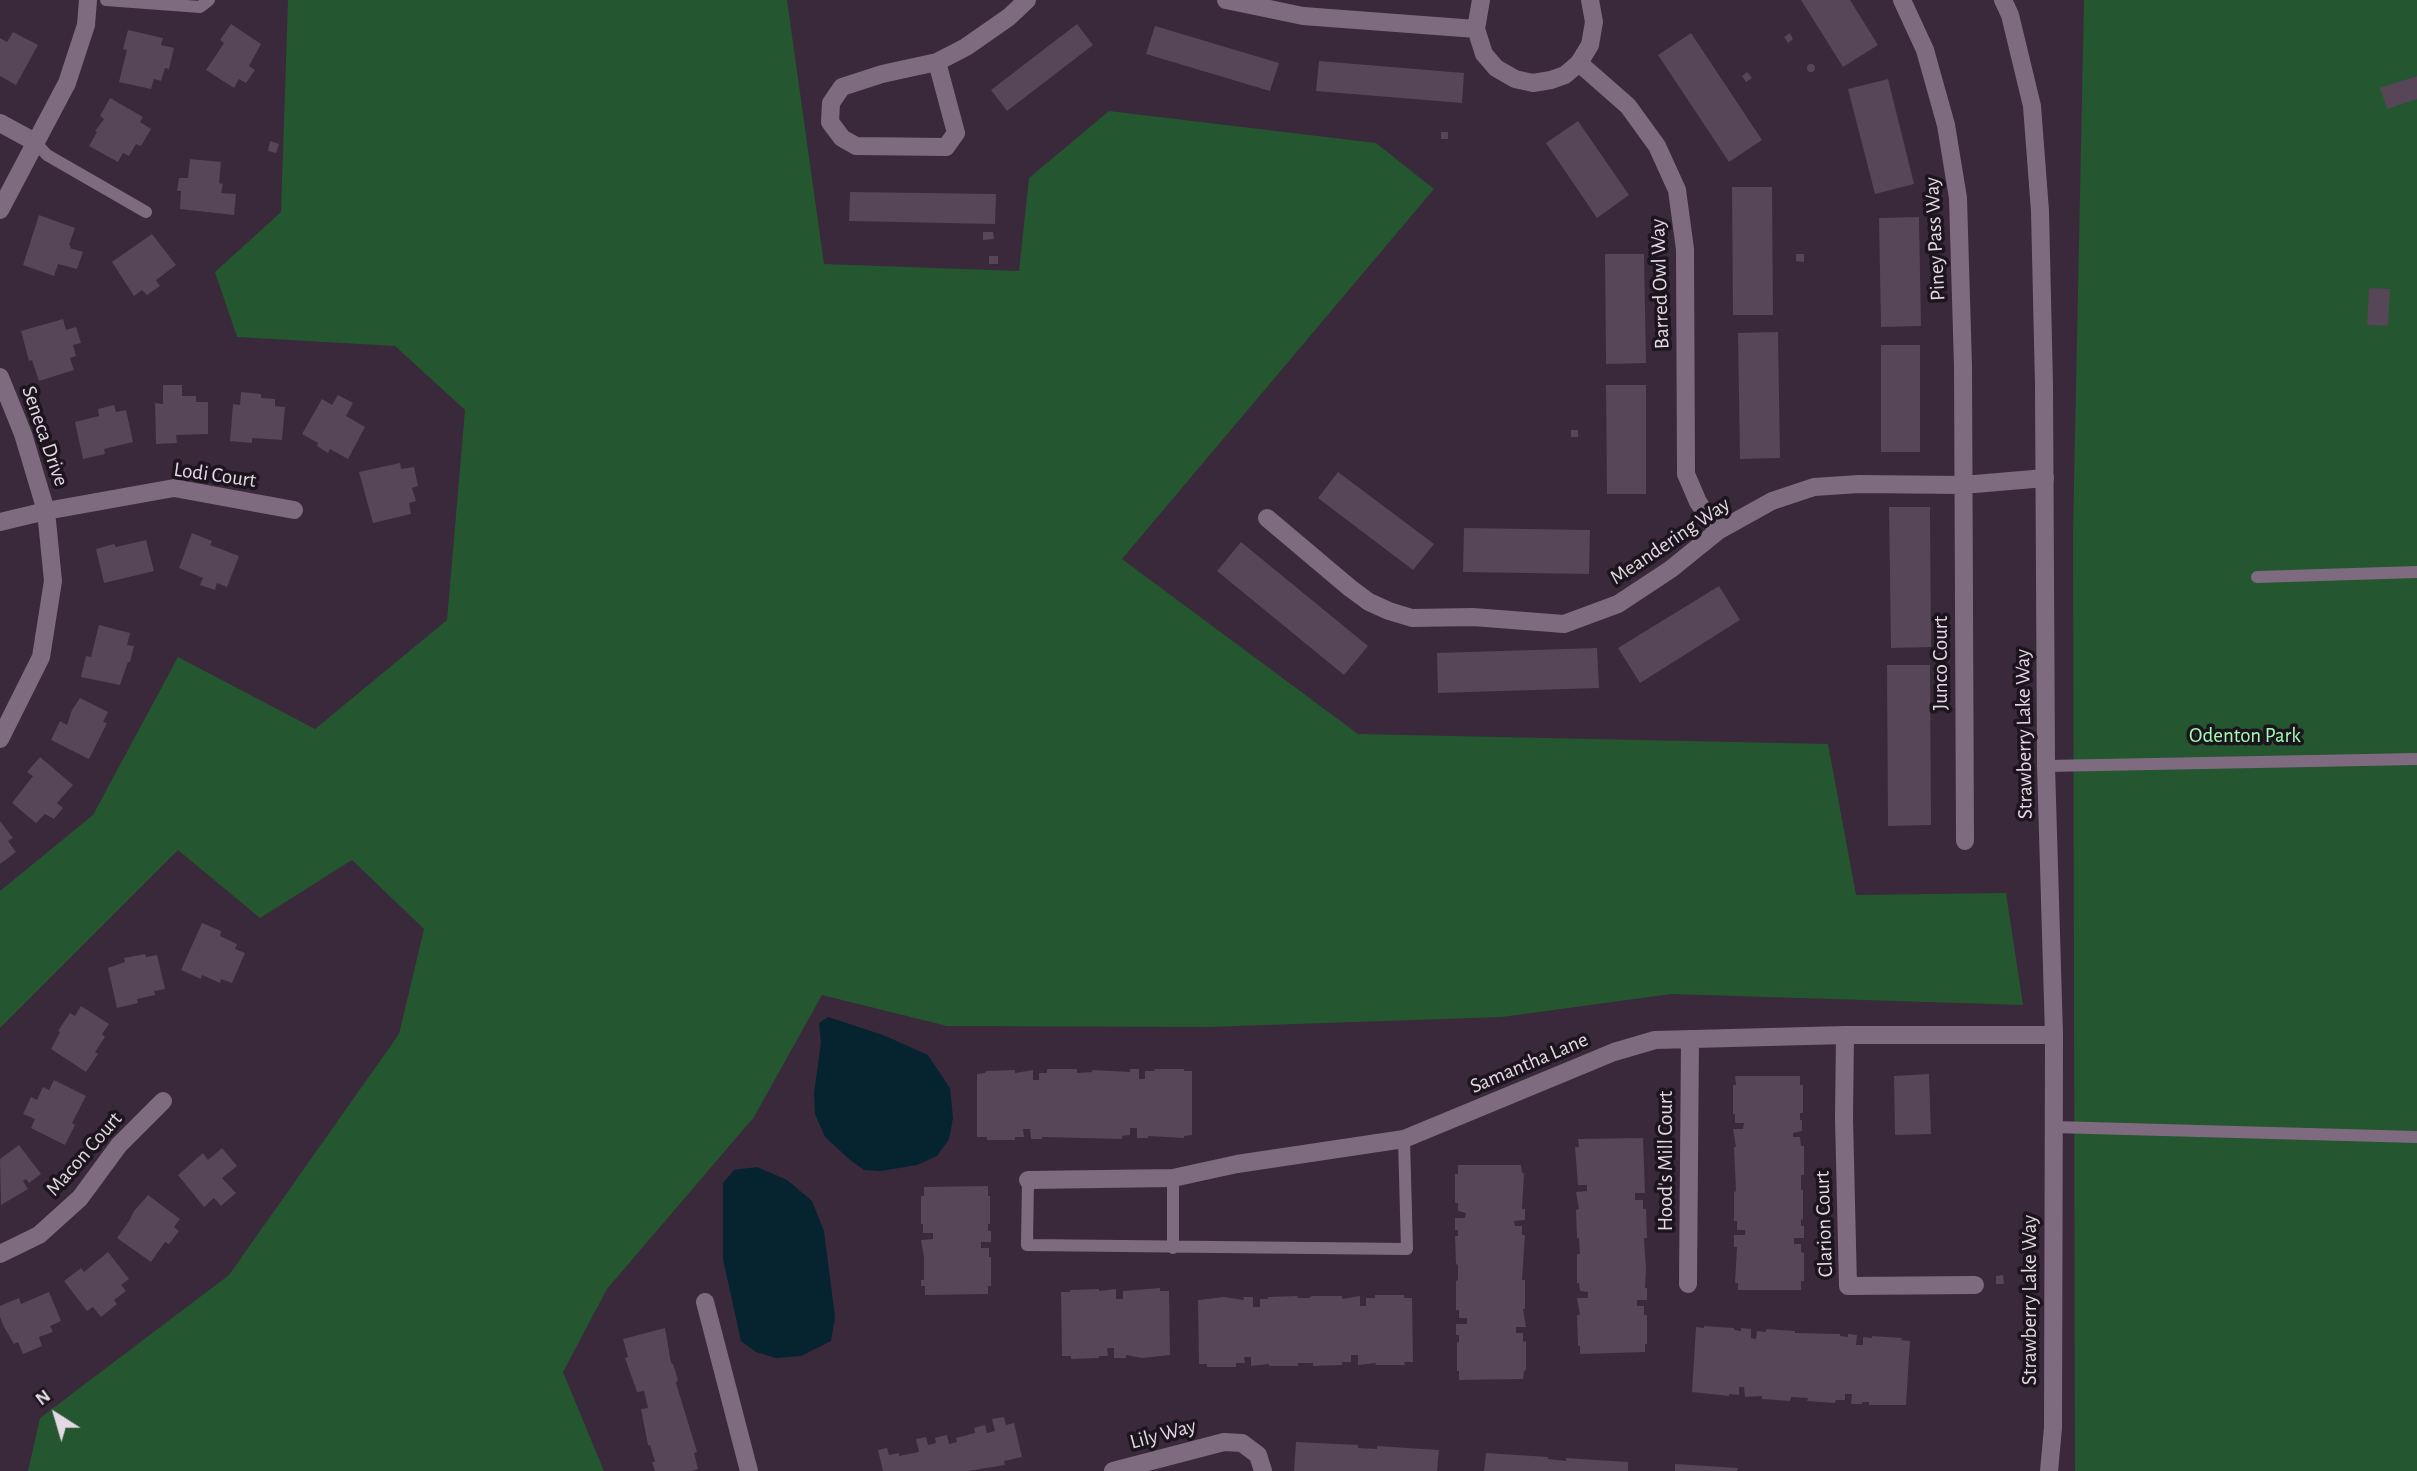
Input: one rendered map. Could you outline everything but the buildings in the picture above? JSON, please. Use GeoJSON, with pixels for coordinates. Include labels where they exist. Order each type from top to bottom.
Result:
{"type":"FeatureCollection","features":[{"type":"Feature","properties":{"kind":"street"},"geometry":{"type":"LineString","coordinates":[[0,210],[66,83],[86,25],[88,0]]}},
{"type":"Feature","properties":{"kind":"street"},"geometry":{"type":"LineString","coordinates":[[937,62],[956,133],[946,147],[856,146],[842,138],[830,122],[831,103],[842,87],[882,74],[937,62],[966,47],[1009,18],[1027,0]]}},
{"type":"Feature","properties":{"kind":"street"},"geometry":{"type":"LineString","coordinates":[[1226,0],[1303,16],[1476,29]]}},
{"type":"Feature","properties":{"kind":"street"},"geometry":{"type":"LineString","coordinates":[[1481,0],[1476,29],[1484,54],[1496,68],[1515,79],[1533,83],[1565,75],[1579,63],[1590,45],[1594,22],[1590,0]]}},
{"type":"Feature","properties":{"kind":"street","name":"Piney Pass Way"},"geometry":{"type":"LineString","coordinates":[[1902,0],[1925,50],[1946,125],[1958,198],[1964,485]]}},
{"type":"Feature","properties":{"kind":"street","name":"Strawberry Lake Way"},"geometry":{"type":"LineString","coordinates":[[2003,0],[2010,15],[2032,106],[2039,211],[2045,478],[2046,766],[2054,1035],[2053,1428],[2049,1471]]}},
{"type":"Feature","properties":{"kind":"street","name":"Barred Owl Way"},"geometry":{"type":"LineString","coordinates":[[1579,63],[1628,106],[1657,146],[1677,190],[1685,249],[1686,474],[1698,502],[1718,531]]}},
{"type":"Feature","properties":{"kind":"street"},"geometry":{"type":"LineString","coordinates":[[0,123],[35,142]]}},
{"type":"Feature","properties":{"kind":"street","name":"Seneca Drive"},"geometry":{"type":"LineString","coordinates":[[0,377],[23,434],[46,511],[53,581],[41,657],[0,739]]}},
{"type":"Feature","properties":{"kind":"street","name":"Meandering Way"},"geometry":{"type":"LineString","coordinates":[[1267,518],[1368,602],[1389,611],[1412,618],[1473,617],[1564,624],[1618,604],[1671,569],[1718,531],[1772,501],[1814,487],[1859,484],[1964,485],[2045,478]]}},
{"type":"Feature","properties":{"kind":"street","name":"Junco Court"},"geometry":{"type":"LineString","coordinates":[[1964,485],[1965,841]]}},
{"type":"Feature","properties":{"kind":"street","name":"Lodi Court"},"geometry":{"type":"LineString","coordinates":[[0,522],[174,488],[294,510]]}},
{"type":"Feature","properties":{"kind":"street","name":"Samantha Lane"},"geometry":{"type":"LineString","coordinates":[[1028,1180],[1173,1178],[1237,1164],[1404,1139],[1614,1052],[1655,1041],[1845,1035],[2054,1035]]}},
{"type":"Feature","properties":{"kind":"street","name":"Clarion Court"},"geometry":{"type":"LineString","coordinates":[[1845,1035],[1848,1286],[1975,1285]]}},
{"type":"Feature","properties":{"kind":"street","name":"Hood's Mill Court"},"geometry":{"type":"LineString","coordinates":[[1688,1284],[1690,1039]]}},
{"type":"Feature","properties":{"kind":"street","name":"Macon Court"},"geometry":{"type":"LineString","coordinates":[[0,1254],[39,1235],[80,1198],[119,1145],[163,1101]]}},
{"type":"Feature","properties":{"kind":"street"},"geometry":{"type":"LineString","coordinates":[[705,1302],[749,1471]]}},
{"type":"Feature","properties":{"kind":"street","name":"Lily Way"},"geometry":{"type":"LineString","coordinates":[[1113,1471],[1224,1442],[1242,1443],[1258,1455],[1263,1471]]}},
{"type":"Feature","properties":{"kind":"lane"},"geometry":{"type":"LineString","coordinates":[[106,0],[200,7],[209,0]]}},
{"type":"Feature","properties":{"kind":"lane"},"geometry":{"type":"LineString","coordinates":[[35,142],[47,155],[146,212]]}},
{"type":"Feature","properties":{"kind":"lane"},"geometry":{"type":"LineString","coordinates":[[2257,576],[2417,572]]}},
{"type":"Feature","properties":{"kind":"lane"},"geometry":{"type":"LineString","coordinates":[[2046,766],[2417,759]]}},
{"type":"Feature","properties":{"kind":"lane"},"geometry":{"type":"LineString","coordinates":[[2054,1127],[2417,1137]]}},
{"type":"Feature","properties":{"kind":"lane"},"geometry":{"type":"LineString","coordinates":[[1028,1180],[1027,1245],[1407,1249],[1404,1139]]}},
{"type":"Feature","properties":{"kind":"lane"},"geometry":{"type":"LineString","coordinates":[[1173,1178],[1173,1248]]}},
{"type":"Feature","properties":{"kind":"green space"},"geometry":{"type":"Polygon","coordinates":[[[288,0],[787,0],[824,264],[1019,271],[1029,178],[1109,111],[1376,143],[1434,189],[1122,559],[1358,734],[1828,744],[1856,895],[2006,893],[2023,1005],[1671,994],[1502,1017],[1208,1027],[947,1026],[822,995],[754,1117],[607,1289],[563,1372],[604,1471],[28,1471],[40,1418],[229,1275],[399,1034],[424,929],[352,860],[260,918],[178,850],[0,1028],[0,891],[93,815],[178,657],[315,729],[447,620],[465,410],[395,346],[237,337],[215,272],[281,212],[288,0]]]}},
{"type":"Feature","properties":{"kind":"green space","name":"Odenton Park"},"geometry":{"type":"Polygon","coordinates":[[[2084,0],[2417,0],[2417,1471],[2075,1471],[2073,533],[2084,0]]]}},
{"type":"Feature","properties":{"kind":"water"},"geometry":{"type":"Polygon","coordinates":[[[828,1017],[883,1035],[928,1055],[950,1088],[953,1118],[949,1139],[937,1156],[917,1165],[881,1171],[864,1170],[825,1137],[815,1114],[814,1093],[821,1043],[819,1023],[828,1017]]]}},
{"type":"Feature","properties":{"kind":"water"},"geometry":{"type":"Polygon","coordinates":[[[757,1167],[787,1180],[812,1201],[824,1231],[835,1317],[831,1341],[801,1356],[776,1358],[756,1352],[741,1341],[723,1259],[723,1183],[734,1170],[757,1167]]]}}]}
